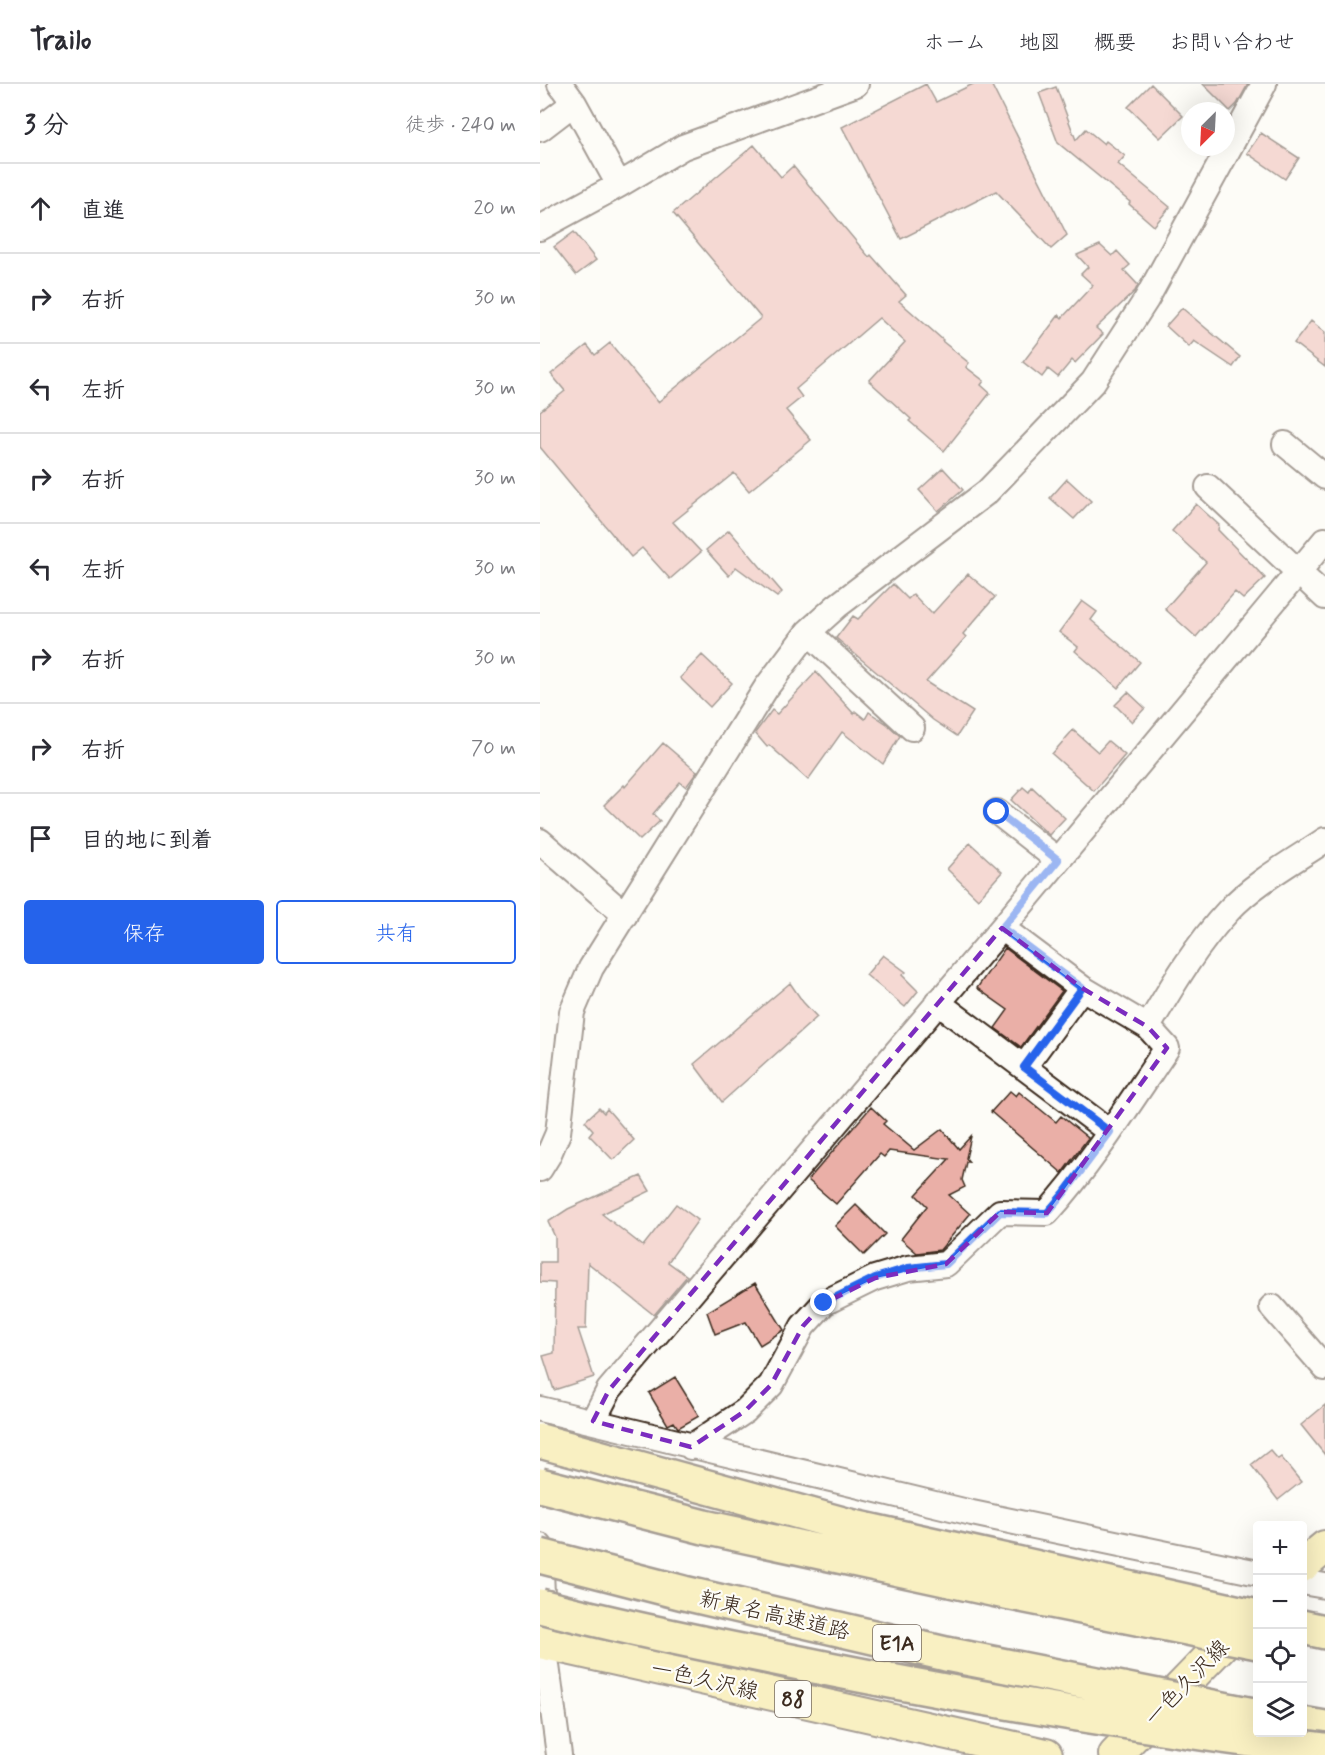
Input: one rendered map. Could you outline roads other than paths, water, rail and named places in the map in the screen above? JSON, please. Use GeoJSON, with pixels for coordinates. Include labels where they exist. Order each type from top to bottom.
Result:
{"type":"FeatureCollection","features":[{"type":"Feature","properties":{"kind":"highway"},"geometry":{"type":"LineString","coordinates":[[540,1441],[850,1526],[1253,1616]]}},
{"type":"Feature","properties":{"kind":"highway"},"geometry":{"type":"LineString","coordinates":[[540,1485],[716,1530],[1001,1591],[1253,1641]]}},
{"type":"Feature","properties":{"kind":"highway","name":"新東名高速道路"},"geometry":{"type":"LineString","coordinates":[[540,1556],[684,1593],[946,1654],[1253,1715]]}},
{"type":"Feature","properties":{"kind":"highway"},"geometry":{"type":"LineString","coordinates":[[540,1606],[606,1623],[898,1684],[1207,1735],[1325,1750]]}},
{"type":"Feature","properties":{"kind":"highway"},"geometry":{"type":"LineString","coordinates":[[1307,1628],[1325,1632]]}},
{"type":"Feature","properties":{"kind":"highway"},"geometry":{"type":"LineString","coordinates":[[1307,1652],[1325,1655]]}},
{"type":"Feature","properties":{"kind":"highway"},"geometry":{"type":"LineString","coordinates":[[1307,1725],[1325,1728]]}},
{"type":"Feature","properties":{"kind":"main road"},"geometry":{"type":"LineString","coordinates":[[1307,1562],[1325,1546]]}},
{"type":"Feature","properties":{"kind":"main road","name":"一色久沢線"},"geometry":{"type":"LineString","coordinates":[[1115,1755],[1253,1613]]}},
{"type":"Feature","properties":{"kind":"main road","name":"一色久沢線"},"geometry":{"type":"LineString","coordinates":[[542,1643],[1046,1755]]}},
{"type":"Feature","properties":{"kind":"street"},"geometry":{"type":"LineString","coordinates":[[540,1169],[558,1133],[572,1011],[591,968],[766,688],[808,632],[837,606],[987,492],[1093,382],[1146,300],[1264,84]]}},
{"type":"Feature","properties":{"kind":"street"},"geometry":{"type":"LineString","coordinates":[[540,228],[683,147],[847,86]]}},
{"type":"Feature","properties":{"kind":"street"},"geometry":{"type":"LineString","coordinates":[[540,129],[567,93],[619,185]]}},
{"type":"Feature","properties":{"kind":"street"},"geometry":{"type":"LineString","coordinates":[[1285,444],[1325,477]]}},
{"type":"Feature","properties":{"kind":"street"},"geometry":{"type":"LineString","coordinates":[[1208,487],[1325,597]]}},
{"type":"Feature","properties":{"kind":"street"},"geometry":{"type":"LineString","coordinates":[[593,1421],[609,1390],[1002,928],[1325,540]]}},
{"type":"Feature","properties":{"kind":"street"},"geometry":{"type":"LineString","coordinates":[[808,632],[912,728]]}},
{"type":"Feature","properties":{"kind":"street"},"geometry":{"type":"LineString","coordinates":[[997,812],[1058,860]]}},
{"type":"Feature","properties":{"kind":"street"},"geometry":{"type":"LineString","coordinates":[[1148,1027],[1196,950],[1230,909],[1266,880],[1325,840]]}},
{"type":"Feature","properties":{"kind":"street"},"geometry":{"type":"LineString","coordinates":[[540,842],[626,915]]}},
{"type":"Feature","properties":{"kind":"street"},"geometry":{"type":"LineString","coordinates":[[692,1447],[745,1411],[771,1385],[802,1326],[824,1303],[875,1278],[908,1268],[946,1264],[1000,1212],[1047,1213],[1110,1132],[1167,1048],[1148,1027],[1082,988],[1002,928]]}},
{"type":"Feature","properties":{"kind":"street"},"geometry":{"type":"LineString","coordinates":[[1024,1067],[1082,988]]}},
{"type":"Feature","properties":{"kind":"street"},"geometry":{"type":"LineString","coordinates":[[937,1002],[1110,1132]]}},
{"type":"Feature","properties":{"kind":"street"},"geometry":{"type":"LineString","coordinates":[[1272,1307],[1325,1368]]}},
{"type":"Feature","properties":{"kind":"street"},"geometry":{"type":"LineString","coordinates":[[540,1409],[972,1513],[1253,1572]]}},
{"type":"Feature","properties":{"kind":"street"},"geometry":{"type":"LineString","coordinates":[[540,1546],[542,1643],[559,1755]]}},
{"type":"Feature","properties":{"kind":"street"},"geometry":{"type":"LineString","coordinates":[[1307,1583],[1325,1586]]}},
{"type":"Feature","properties":{"kind":"street"},"geometry":{"type":"LineString","coordinates":[[1296,1755],[1325,1738]]}}]}
